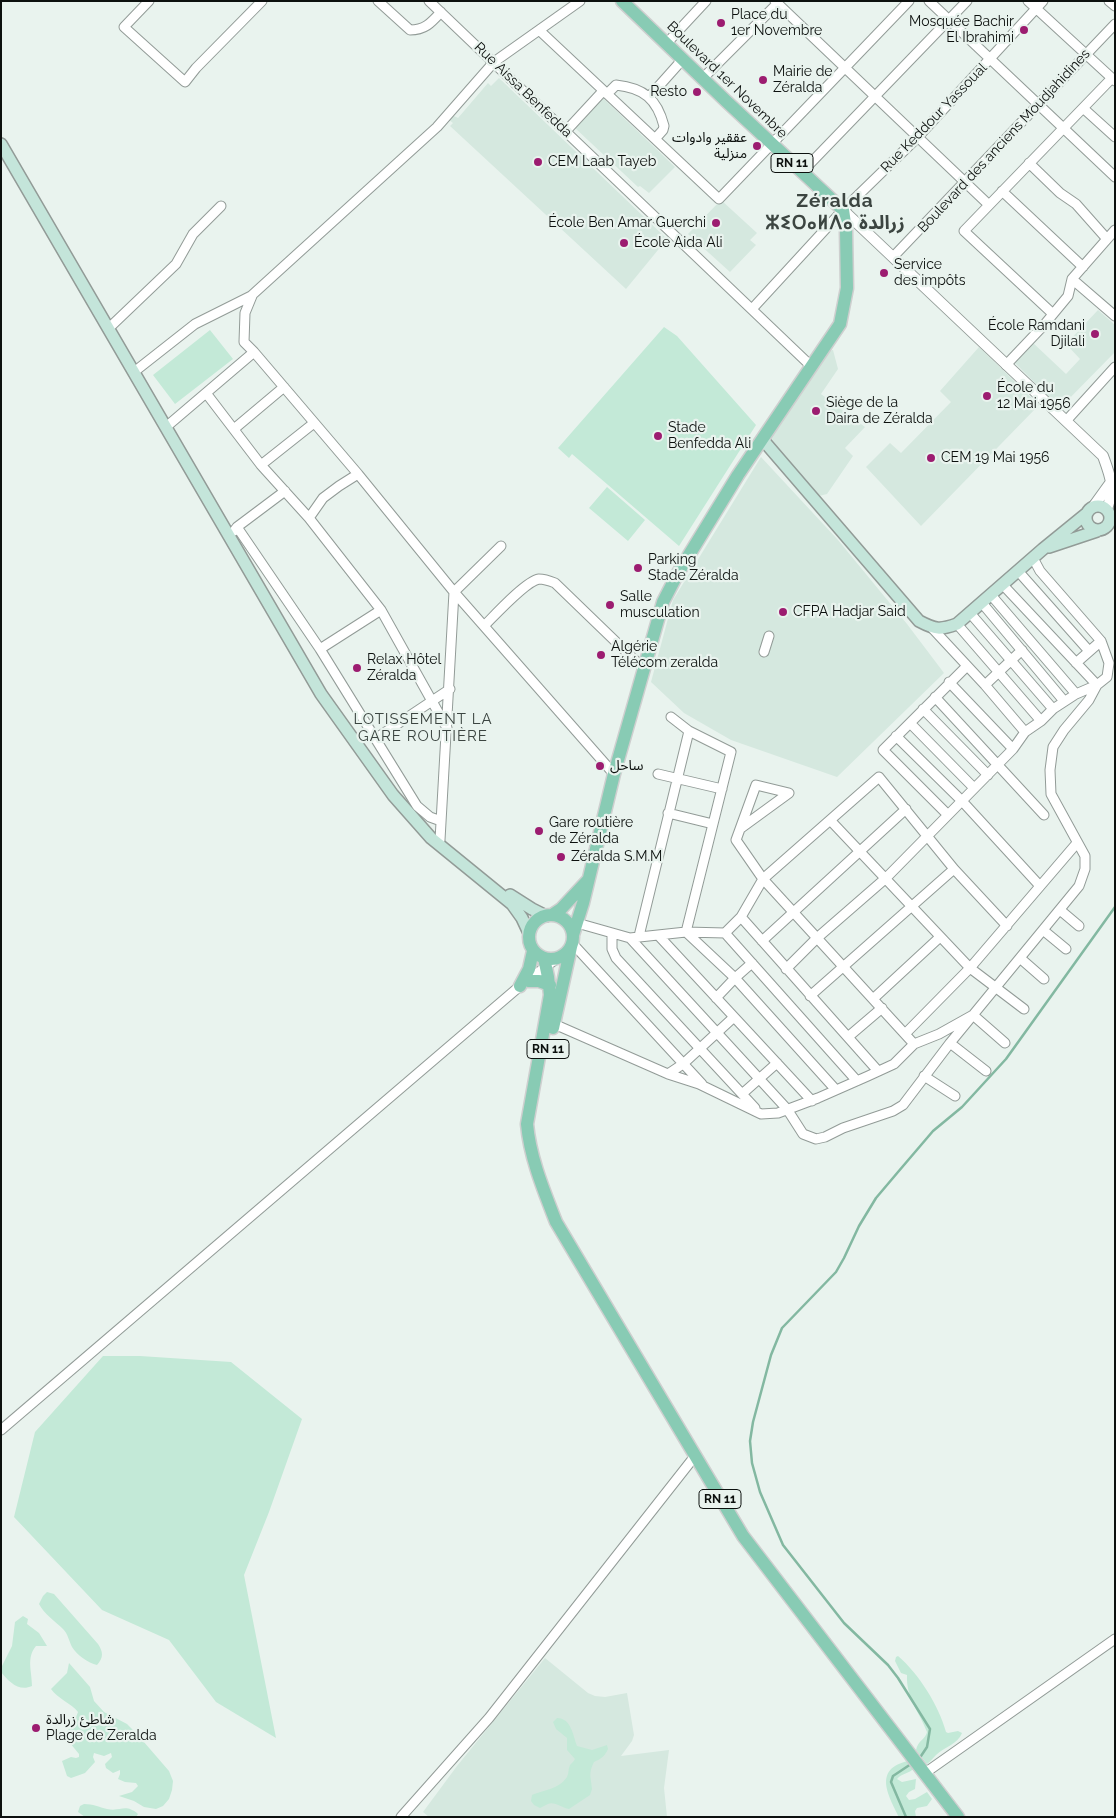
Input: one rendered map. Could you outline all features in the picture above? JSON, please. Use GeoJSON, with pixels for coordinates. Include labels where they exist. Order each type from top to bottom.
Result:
{"type":"FeatureCollection","features":[{"type":"Feature","properties":{"kind":"main road","name":"Boulevard 1er Novembre"},"geometry":{"type":"LineString","coordinates":[[622,1],[843,210]]}},
{"type":"Feature","properties":{"kind":"main road"},"geometry":{"type":"LineString","coordinates":[[1,144],[166,427],[234,532],[321,694],[393,795],[442,848],[508,900],[518,911],[529,933],[530,945],[545,958],[550,985],[545,1028],[528,1115],[528,1133],[532,1151]]}},
{"type":"Feature","properties":{"kind":"main road","name":"RN 11"},"geometry":{"type":"LineString","coordinates":[[843,210],[846,230],[847,288],[840,324],[738,475],[674,580],[663,602],[614,774],[573,937],[535,1102],[532,1126],[532,1151],[538,1178],[556,1222],[736,1525],[752,1550],[958,1817]]}},
{"type":"Feature","properties":{"kind":"main road"},"geometry":{"type":"LineString","coordinates":[[763,440],[919,621],[932,628],[942,630],[957,624],[1033,558],[1090,510],[1101,506],[1110,510],[1110,522],[1105,529],[1043,550]]}},
{"type":"Feature","properties":{"kind":"main road"},"geometry":{"type":"LineString","coordinates":[[1090,510],[1087,525],[1105,529]]}},
{"type":"Feature","properties":{"kind":"main road"},"geometry":{"type":"LineString","coordinates":[[423,828],[515,899],[549,915],[558,916],[568,923],[573,937],[562,956],[545,958],[529,969],[524,984],[539,981],[550,985]]}},
{"type":"Feature","properties":{"kind":"main road"},"geometry":{"type":"LineString","coordinates":[[529,933],[535,922],[561,909],[588,880]]}},
{"type":"Feature","properties":{"kind":"street"},"geometry":{"type":"LineString","coordinates":[[150,1],[124,27],[185,82],[196,68],[262,1]]}},
{"type":"Feature","properties":{"kind":"street"},"geometry":{"type":"LineString","coordinates":[[378,1],[410,30],[428,27],[441,12]]}},
{"type":"Feature","properties":{"kind":"street","name":"Rue Aissa Benfedda"},"geometry":{"type":"LineString","coordinates":[[429,1],[811,366]]}},
{"type":"Feature","properties":{"kind":"street"},"geometry":{"type":"LineString","coordinates":[[134,372],[195,324],[252,296],[437,127],[494,62],[580,1]]}},
{"type":"Feature","properties":{"kind":"street"},"geometry":{"type":"LineString","coordinates":[[666,44],[706,1]]}},
{"type":"Feature","properties":{"kind":"street"},"geometry":{"type":"LineString","coordinates":[[539,30],[719,199],[909,1]]}},
{"type":"Feature","properties":{"kind":"street"},"geometry":{"type":"LineString","coordinates":[[929,1],[1115,177]]}},
{"type":"Feature","properties":{"kind":"street"},"geometry":{"type":"LineString","coordinates":[[802,172],[967,1]]}},
{"type":"Feature","properties":{"kind":"street"},"geometry":{"type":"LineString","coordinates":[[1028,1],[1113,80],[1063,128],[964,231],[1053,314]]}},
{"type":"Feature","properties":{"kind":"street","name":"Rue Keddour Yassoual"},"geometry":{"type":"LineString","coordinates":[[752,309],[843,210],[917,138],[1043,1]]}},
{"type":"Feature","properties":{"kind":"street"},"geometry":{"type":"LineString","coordinates":[[1109,1],[1115,6]]}},
{"type":"Feature","properties":{"kind":"street"},"geometry":{"type":"LineString","coordinates":[[702,78],[776,3],[989,205]]}},
{"type":"Feature","properties":{"kind":"street","name":"Boulevard des anciens Moudjahidines"},"geometry":{"type":"LineString","coordinates":[[894,257],[1115,24]]}},
{"type":"Feature","properties":{"kind":"street"},"geometry":{"type":"LineString","coordinates":[[650,96],[683,60]]}},
{"type":"Feature","properties":{"kind":"street"},"geometry":{"type":"LineString","coordinates":[[566,131],[605,92],[616,86],[642,92],[650,96],[664,126],[655,140]]}},
{"type":"Feature","properties":{"kind":"street"},"geometry":{"type":"LineString","coordinates":[[1083,108],[1115,137]]}},
{"type":"Feature","properties":{"kind":"street"},"geometry":{"type":"LineString","coordinates":[[1006,365],[1068,296],[1072,279],[1112,234],[1029,163]]}},
{"type":"Feature","properties":{"kind":"street"},"geometry":{"type":"LineString","coordinates":[[1002,191],[1083,267]]}},
{"type":"Feature","properties":{"kind":"street"},"geometry":{"type":"LineString","coordinates":[[109,328],[176,264],[193,234],[221,206]]}},
{"type":"Feature","properties":{"kind":"street"},"geometry":{"type":"LineString","coordinates":[[843,210],[1103,456],[1111,482],[1110,510]]}},
{"type":"Feature","properties":{"kind":"street"},"geometry":{"type":"LineString","coordinates":[[1072,279],[1113,311]]}},
{"type":"Feature","properties":{"kind":"street"},"geometry":{"type":"LineString","coordinates":[[252,296],[245,313],[244,342],[358,474],[454,592],[614,774]]}},
{"type":"Feature","properties":{"kind":"street"},"geometry":{"type":"LineString","coordinates":[[166,427],[254,352]]}},
{"type":"Feature","properties":{"kind":"street"},"geometry":{"type":"LineString","coordinates":[[1066,421],[1115,367]]}},
{"type":"Feature","properties":{"kind":"street"},"geometry":{"type":"LineString","coordinates":[[234,429],[284,387]]}},
{"type":"Feature","properties":{"kind":"street"},"geometry":{"type":"LineString","coordinates":[[206,393],[261,465],[309,518],[381,610],[447,728]]}},
{"type":"Feature","properties":{"kind":"street"},"geometry":{"type":"LineString","coordinates":[[261,465],[314,423]]}},
{"type":"Feature","properties":{"kind":"street"},"geometry":{"type":"LineString","coordinates":[[309,518],[323,498],[358,474]]}},
{"type":"Feature","properties":{"kind":"street"},"geometry":{"type":"LineString","coordinates":[[1090,510],[1111,482]]}},
{"type":"Feature","properties":{"kind":"street"},"geometry":{"type":"LineString","coordinates":[[285,492],[234,532],[320,649],[417,806],[425,814],[441,821]]}},
{"type":"Feature","properties":{"kind":"street"},"geometry":{"type":"LineString","coordinates":[[440,840],[450,690],[454,592],[502,546]]}},
{"type":"Feature","properties":{"kind":"street"},"geometry":{"type":"LineString","coordinates":[[786,969],[817,938],[886,878],[1013,749],[1025,732],[1064,701],[1097,685],[1107,677],[1112,664],[1101,641],[1040,571],[1033,558]]}},
{"type":"Feature","properties":{"kind":"street"},"geometry":{"type":"LineString","coordinates":[[1018,571],[1089,651]]}},
{"type":"Feature","properties":{"kind":"street"},"geometry":{"type":"LineString","coordinates":[[484,626],[530,583],[542,579],[555,582],[644,669]]}},
{"type":"Feature","properties":{"kind":"street"},"geometry":{"type":"LineString","coordinates":[[1003,585],[1097,685]]}},
{"type":"Feature","properties":{"kind":"street"},"geometry":{"type":"LineString","coordinates":[[987,599],[1022,650],[1064,701]]}},
{"type":"Feature","properties":{"kind":"street"},"geometry":{"type":"LineString","coordinates":[[987,599],[1076,694]]}},
{"type":"Feature","properties":{"kind":"street"},"geometry":{"type":"LineString","coordinates":[[320,649],[381,610]]}},
{"type":"Feature","properties":{"kind":"street"},"geometry":{"type":"LineString","coordinates":[[970,613],[1054,709]]}},
{"type":"Feature","properties":{"kind":"street"},"geometry":{"type":"LineString","coordinates":[[957,624],[1041,721]]}},
{"type":"Feature","properties":{"kind":"street"},"geometry":{"type":"LineString","coordinates":[[932,628],[985,685],[1025,732]]}},
{"type":"Feature","properties":{"kind":"street"},"geometry":{"type":"LineString","coordinates":[[764,652],[769,636]]}},
{"type":"Feature","properties":{"kind":"street"},"geometry":{"type":"LineString","coordinates":[[1076,662],[1101,641]]}},
{"type":"Feature","properties":{"kind":"street"},"geometry":{"type":"LineString","coordinates":[[985,685],[1022,650]]}},
{"type":"Feature","properties":{"kind":"street"},"geometry":{"type":"LineString","coordinates":[[948,815],[883,750],[967,666]]}},
{"type":"Feature","properties":{"kind":"street"},"geometry":{"type":"LineString","coordinates":[[949,682],[1013,749]]}},
{"type":"Feature","properties":{"kind":"street"},"geometry":{"type":"LineString","coordinates":[[634,937],[787,1109],[803,1134],[816,1139],[893,1111],[903,1105],[973,1014],[1079,886],[1085,869],[1085,856],[1076,843],[1051,794],[1050,770],[1053,747],[1089,700],[1097,685]]}},
{"type":"Feature","properties":{"kind":"street"},"geometry":{"type":"LineString","coordinates":[[375,739],[450,690]]}},
{"type":"Feature","properties":{"kind":"street"},"geometry":{"type":"LineString","coordinates":[[935,697],[1044,815]]}},
{"type":"Feature","properties":{"kind":"street"},"geometry":{"type":"LineString","coordinates":[[923,709],[988,774]]}},
{"type":"Feature","properties":{"kind":"street"},"geometry":{"type":"LineString","coordinates":[[671,717],[689,731],[731,752],[686,932]]}},
{"type":"Feature","properties":{"kind":"street"},"geometry":{"type":"LineString","coordinates":[[910,722],[974,788]]}},
{"type":"Feature","properties":{"kind":"street"},"geometry":{"type":"LineString","coordinates":[[634,937],[689,731]]}},
{"type":"Feature","properties":{"kind":"street"},"geometry":{"type":"LineString","coordinates":[[896,736],[962,801],[1040,886]]}},
{"type":"Feature","properties":{"kind":"street"},"geometry":{"type":"LineString","coordinates":[[658,774],[722,789]]}},
{"type":"Feature","properties":{"kind":"street"},"geometry":{"type":"LineString","coordinates":[[573,937],[612,934],[634,937],[686,932],[725,933],[741,917],[763,879],[879,776],[954,869],[1007,926]]}},
{"type":"Feature","properties":{"kind":"street"},"geometry":{"type":"LineString","coordinates":[[741,828],[789,793],[756,785],[736,840],[763,879],[914,1044]]}},
{"type":"Feature","properties":{"kind":"street"},"geometry":{"type":"LineString","coordinates":[[762,941],[906,809]]}},
{"type":"Feature","properties":{"kind":"street"},"geometry":{"type":"LineString","coordinates":[[668,813],[713,824]]}},
{"type":"Feature","properties":{"kind":"street"},"geometry":{"type":"LineString","coordinates":[[830,820],[861,850],[970,968],[1024,1009]]}},
{"type":"Feature","properties":{"kind":"street"},"geometry":{"type":"LineString","coordinates":[[905,1034],[970,968],[1076,843]]}},
{"type":"Feature","properties":{"kind":"street"},"geometry":{"type":"LineString","coordinates":[[810,996],[954,869]]}},
{"type":"Feature","properties":{"kind":"street"},"geometry":{"type":"LineString","coordinates":[[1060,910],[1079,926]]}},
{"type":"Feature","properties":{"kind":"street"},"geometry":{"type":"LineString","coordinates":[[741,917],[878,1071]]}},
{"type":"Feature","properties":{"kind":"street"},"geometry":{"type":"LineString","coordinates":[[1043,930],[1066,948]]}},
{"type":"Feature","properties":{"kind":"street"},"geometry":{"type":"LineString","coordinates":[[686,932],[735,978],[836,1090]]}},
{"type":"Feature","properties":{"kind":"street"},"geometry":{"type":"LineString","coordinates":[[725,933],[857,1080]]}},
{"type":"Feature","properties":{"kind":"street"},"geometry":{"type":"LineString","coordinates":[[612,934],[612,949],[616,958],[760,1114]]}},
{"type":"Feature","properties":{"kind":"street"},"geometry":{"type":"LineString","coordinates":[[658,935],[812,1101]]}},
{"type":"Feature","properties":{"kind":"street"},"geometry":{"type":"LineString","coordinates":[[573,937],[704,1086]]}},
{"type":"Feature","properties":{"kind":"street"},"geometry":{"type":"LineString","coordinates":[[873,999],[940,937]]}},
{"type":"Feature","properties":{"kind":"street"},"geometry":{"type":"LineString","coordinates":[[1,1430],[524,984],[545,958]]}},
{"type":"Feature","properties":{"kind":"street"},"geometry":{"type":"LineString","coordinates":[[1020,958],[1044,979]]}},
{"type":"Feature","properties":{"kind":"street"},"geometry":{"type":"LineString","coordinates":[[716,998],[752,963]]}},
{"type":"Feature","properties":{"kind":"street"},"geometry":{"type":"LineString","coordinates":[[848,1037],[882,1008]]}},
{"type":"Feature","properties":{"kind":"street"},"geometry":{"type":"LineString","coordinates":[[554,1024],[668,1074],[704,1086],[760,1114],[778,1113],[812,1101],[894,1064],[914,1044],[939,1034],[973,1014]]}},
{"type":"Feature","properties":{"kind":"street"},"geometry":{"type":"LineString","coordinates":[[973,1014],[1005,1044]]}},
{"type":"Feature","properties":{"kind":"street"},"geometry":{"type":"LineString","coordinates":[[668,1074],[683,1064],[734,1017]]}},
{"type":"Feature","properties":{"kind":"street"},"geometry":{"type":"LineString","coordinates":[[950,1043],[986,1071]]}},
{"type":"Feature","properties":{"kind":"street"},"geometry":{"type":"LineString","coordinates":[[742,1094],[777,1063]]}},
{"type":"Feature","properties":{"kind":"street"},"geometry":{"type":"LineString","coordinates":[[924,1076],[955,1096]]}},
{"type":"Feature","properties":{"kind":"street"},"geometry":{"type":"LineString","coordinates":[[401,1817],[488,1718],[695,1456]]}},
{"type":"Feature","properties":{"kind":"street"},"geometry":{"type":"LineString","coordinates":[[925,1774],[1115,1639]]}},
{"type":"Feature","properties":{"kind":"shaded area","name":"CEM Laab Tayeb"},"geometry":{"type":"Polygon","coordinates":[[[499,78],[667,239],[626,289],[450,126],[453,123],[449,120],[454,116],[458,118],[488,83],[491,86],[499,78]]]}},
{"type":"Feature","properties":{"kind":"shaded area"},"geometry":{"type":"Polygon","coordinates":[[[603,98],[675,167],[649,193],[640,186],[638,187],[575,128],[603,98]]]}},
{"type":"Feature","properties":{"kind":"shaded area"},"geometry":{"type":"Polygon","coordinates":[[[721,200],[757,233],[750,240],[756,245],[730,272],[688,234],[721,200]]]}},
{"type":"Feature","properties":{"kind":"shaded area"},"geometry":{"type":"Polygon","coordinates":[[[1098,310],[1115,325],[1115,352],[1060,408],[1014,362],[1032,342],[1066,374],[1080,359],[1066,344],[1098,310]]]}},
{"type":"Feature","properties":{"kind":"shaded area","name":"CEM 19 Mai 1956"},"geometry":{"type":"Polygon","coordinates":[[[979,347],[1039,405],[921,526],[866,467],[890,443],[901,453],[951,402],[940,391],[979,347]]]}},
{"type":"Feature","properties":{"kind":"shaded area","name":"Siège de la Daira de Zéralda"},"geometry":{"type":"Polygon","coordinates":[[[833,350],[838,369],[821,394],[865,427],[845,448],[853,456],[827,494],[819,496],[768,441],[827,351],[833,350]]]}},
{"type":"Feature","properties":{"kind":"shaded area","name":"CFPA Hadjar Said"},"geometry":{"type":"Polygon","coordinates":[[[761,457],[838,540],[907,624],[944,673],[837,777],[731,740],[684,713],[651,682],[673,600],[761,457]]]}},
{"type":"Feature","properties":{"kind":"shaded area"},"geometry":{"type":"Polygon","coordinates":[[[545,1658],[588,1693],[595,1696],[605,1697],[627,1693],[634,1735],[621,1756],[669,1750],[664,1788],[667,1817],[429,1817],[423,1812],[457,1766],[545,1658]]]}},
{"type":"Feature","properties":{"kind":"green space","name":"Stade Benfedda Ali"},"geometry":{"type":"Polygon","coordinates":[[[664,327],[677,336],[756,425],[679,546],[572,454],[569,458],[558,448],[664,327]]]}},
{"type":"Feature","properties":{"kind":"green space"},"geometry":{"type":"Polygon","coordinates":[[[210,330],[233,359],[175,404],[153,375],[210,330]]]}},
{"type":"Feature","properties":{"kind":"green space"},"geometry":{"type":"Polygon","coordinates":[[[607,487],[645,520],[628,541],[589,508],[607,487]]]}},
{"type":"Feature","properties":{"kind":"green space"},"geometry":{"type":"Polygon","coordinates":[[[103,1356],[140,1356],[231,1362],[302,1419],[244,1575],[276,1738],[216,1702],[169,1640],[102,1610],[14,1517],[35,1432],[103,1356]]]}},
{"type":"Feature","properties":{"kind":"green space"},"geometry":{"type":"Polygon","coordinates":[[[47,1592],[54,1594],[98,1644],[102,1654],[97,1665],[86,1661],[77,1653],[72,1647],[65,1631],[41,1608],[39,1604],[47,1592]]]}},
{"type":"Feature","properties":{"kind":"green space"},"geometry":{"type":"Polygon","coordinates":[[[23,1616],[28,1619],[27,1624],[39,1633],[47,1646],[36,1646],[31,1655],[32,1686],[27,1688],[15,1685],[1,1672],[1,1668],[12,1646],[15,1622],[23,1616]]]}},
{"type":"Feature","properties":{"kind":"green space"},"geometry":{"type":"Polygon","coordinates":[[[898,1656],[921,1681],[933,1701],[946,1732],[958,1731],[962,1733],[954,1743],[939,1752],[927,1764],[916,1750],[927,1732],[911,1698],[907,1675],[901,1673],[895,1661],[898,1656]]]}},
{"type":"Feature","properties":{"kind":"green space"},"geometry":{"type":"Polygon","coordinates":[[[69,1663],[90,1687],[94,1701],[104,1712],[127,1724],[169,1771],[173,1781],[172,1790],[169,1799],[163,1806],[156,1809],[144,1807],[119,1796],[132,1792],[138,1786],[136,1783],[118,1779],[120,1770],[113,1773],[106,1768],[105,1764],[112,1757],[111,1753],[104,1756],[94,1753],[95,1762],[85,1773],[71,1778],[67,1776],[62,1761],[71,1757],[79,1757],[79,1754],[65,1737],[63,1740],[62,1736],[73,1725],[78,1712],[51,1689],[67,1673],[69,1663]]]}},
{"type":"Feature","properties":{"kind":"green space"},"geometry":{"type":"Polygon","coordinates":[[[557,1718],[562,1719],[568,1724],[573,1732],[577,1746],[592,1750],[607,1745],[608,1749],[592,1766],[590,1776],[592,1789],[590,1795],[569,1809],[553,1803],[540,1808],[531,1801],[532,1795],[556,1787],[564,1781],[568,1775],[570,1765],[575,1759],[567,1750],[567,1738],[556,1729],[553,1722],[557,1718]]]}},
{"type":"Feature","properties":{"kind":"green space"},"geometry":{"type":"Polygon","coordinates":[[[908,1761],[914,1768],[897,1779],[902,1782],[916,1779],[915,1789],[906,1796],[909,1800],[915,1799],[927,1792],[932,1799],[927,1806],[917,1808],[915,1811],[916,1817],[899,1817],[888,1792],[887,1776],[890,1770],[897,1765],[908,1761]]]}},
{"type":"Feature","properties":{"kind":"green space"},"geometry":{"type":"Polygon","coordinates":[[[84,1804],[112,1810],[126,1808],[138,1814],[136,1817],[85,1817],[78,1812],[80,1806],[84,1804]]]}},
{"type":"Feature","properties":{"kind":"waterway"},"geometry":{"type":"LineString","coordinates":[[921,1756],[927,1747],[930,1729],[898,1678],[888,1665],[844,1623],[783,1545],[760,1492],[752,1463],[750,1441],[753,1422],[771,1355],[782,1328],[836,1272],[859,1226],[876,1198],[933,1131],[962,1107],[1006,1059],[1115,907]]}},
{"type":"Feature","properties":{"kind":"waterway"},"geometry":{"type":"LineString","coordinates":[[906,1817],[891,1782],[893,1776],[911,1764]]}},
{"type":"Feature","properties":{"kind":"place","name":"Place du 1er Novembre"},"geometry":{"type":"Point","coordinates":[721,23]}},
{"type":"Feature","properties":{"kind":"place","name":"Mosquée Bachir El Ibrahimi"},"geometry":{"type":"Point","coordinates":[1024,30]}},
{"type":"Feature","properties":{"kind":"place","name":"Mairie de Zéralda"},"geometry":{"type":"Point","coordinates":[763,80]}},
{"type":"Feature","properties":{"kind":"place","name":"Resto"},"geometry":{"type":"Point","coordinates":[697,92]}},
{"type":"Feature","properties":{"kind":"place","name":"عققير وادوات منزلية"},"geometry":{"type":"Point","coordinates":[757,146]}},
{"type":"Feature","properties":{"kind":"place","name":"CEM Laab Tayeb"},"geometry":{"type":"Point","coordinates":[538,162]}},
{"type":"Feature","properties":{"kind":"place","name":"École Ben Amar Guerchi"},"geometry":{"type":"Point","coordinates":[716,223]}},
{"type":"Feature","properties":{"kind":"place","name":"École Aida Ali"},"geometry":{"type":"Point","coordinates":[624,243]}},
{"type":"Feature","properties":{"kind":"place","name":"Service des impôts"},"geometry":{"type":"Point","coordinates":[884,273]}},
{"type":"Feature","properties":{"kind":"place","name":"École Ramdani Djilali"},"geometry":{"type":"Point","coordinates":[1095,334]}},
{"type":"Feature","properties":{"kind":"place","name":"École du 12 Mai 1956"},"geometry":{"type":"Point","coordinates":[987,396]}},
{"type":"Feature","properties":{"kind":"place","name":"Siège de la Daira de Zéralda"},"geometry":{"type":"Point","coordinates":[816,411]}},
{"type":"Feature","properties":{"kind":"place","name":"Stade Benfedda Ali"},"geometry":{"type":"Point","coordinates":[658,436]}},
{"type":"Feature","properties":{"kind":"place","name":"CEM 19 Mai 1956"},"geometry":{"type":"Point","coordinates":[931,458]}},
{"type":"Feature","properties":{"kind":"place","name":"Parking Stade Zéralda"},"geometry":{"type":"Point","coordinates":[638,568]}},
{"type":"Feature","properties":{"kind":"place","name":"Salle musculation"},"geometry":{"type":"Point","coordinates":[610,605]}},
{"type":"Feature","properties":{"kind":"place","name":"CFPA Hadjar Said"},"geometry":{"type":"Point","coordinates":[783,612]}},
{"type":"Feature","properties":{"kind":"place","name":"Algérie Télécom zeralda"},"geometry":{"type":"Point","coordinates":[601,655]}},
{"type":"Feature","properties":{"kind":"place","name":"Relax Hôtel Zéralda"},"geometry":{"type":"Point","coordinates":[357,668]}},
{"type":"Feature","properties":{"kind":"place","name":"ساحل"},"geometry":{"type":"Point","coordinates":[600,766]}},
{"type":"Feature","properties":{"kind":"place","name":"Gare routière de Zéralda"},"geometry":{"type":"Point","coordinates":[539,831]}},
{"type":"Feature","properties":{"kind":"place","name":"Zéralda S.M.M"},"geometry":{"type":"Point","coordinates":[561,857]}},
{"type":"Feature","properties":{"kind":"place","name":"شاطئ زرالدة Plage de Zeralda"},"geometry":{"type":"Point","coordinates":[36,1728]}},
{"type":"Feature","properties":{"kind":"district","name":"Zéralda ⵣⵉⵔⴰⵍⴷⴰ زرالدة"},"geometry":{"type":"Point","coordinates":[835,212]}},
{"type":"Feature","properties":{"kind":"district","name":"LOTISSEMENT LA GARE ROUTIÈRE"},"geometry":{"type":"Point","coordinates":[423,728]}}]}
